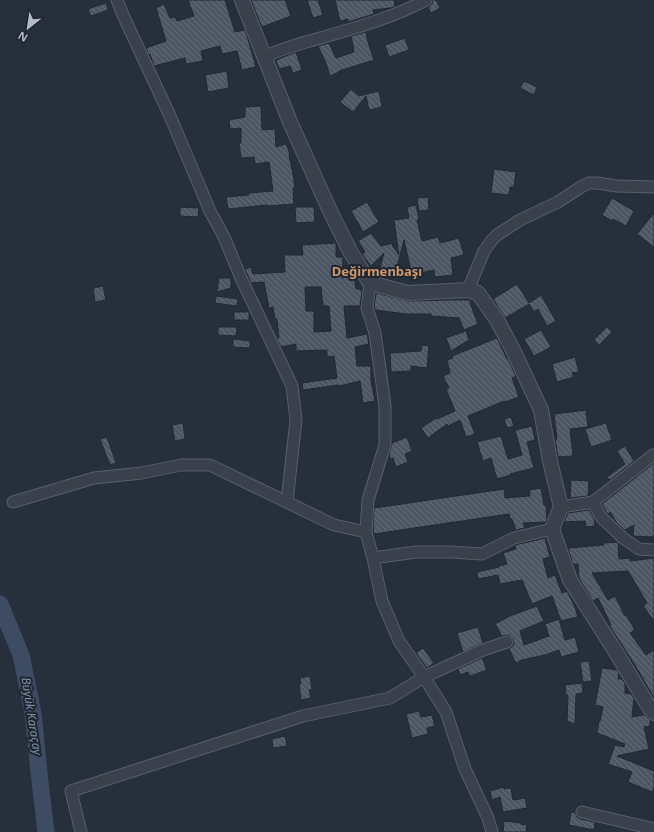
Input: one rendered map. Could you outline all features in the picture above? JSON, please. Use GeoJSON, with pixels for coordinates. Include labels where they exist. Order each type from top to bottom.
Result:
{"type":"FeatureCollection","features":[{"type":"Feature","properties":{"kind":"street"},"geometry":{"type":"LineString","coordinates":[[117,0],[170,116],[210,211],[224,237],[241,278],[292,386],[296,420],[287,502]]}},
{"type":"Feature","properties":{"kind":"street"},"geometry":{"type":"LineString","coordinates":[[242,0],[290,122],[330,213],[351,253],[370,283],[367,308],[375,333],[380,362],[385,406],[385,445],[368,500],[366,532],[382,601],[399,641],[446,712],[465,769],[488,818],[492,832]]}},
{"type":"Feature","properties":{"kind":"street"},"geometry":{"type":"LineString","coordinates":[[264,57],[280,50],[379,20],[426,0]]}},
{"type":"Feature","properties":{"kind":"street"},"geometry":{"type":"LineString","coordinates":[[468,290],[484,251],[497,235],[520,220],[558,202],[589,183],[654,188]]}},
{"type":"Feature","properties":{"kind":"street"},"geometry":{"type":"LineString","coordinates":[[370,283],[408,293],[468,290],[478,293],[497,320],[541,410],[550,461],[561,507],[552,529],[570,580],[653,710]]}},
{"type":"Feature","properties":{"kind":"street"},"geometry":{"type":"LineString","coordinates":[[561,507],[593,502],[653,455]]}},
{"type":"Feature","properties":{"kind":"street"},"geometry":{"type":"LineString","coordinates":[[13,502],[94,478],[142,473],[181,465],[210,465],[334,525],[366,532]]}},
{"type":"Feature","properties":{"kind":"street"},"geometry":{"type":"LineString","coordinates":[[593,502],[601,517],[623,538],[640,550],[654,550]]}},
{"type":"Feature","properties":{"kind":"street"},"geometry":{"type":"LineString","coordinates":[[373,558],[416,552],[482,554],[514,538],[552,529]]}},
{"type":"Feature","properties":{"kind":"street"},"geometry":{"type":"LineString","coordinates":[[81,832],[72,791],[303,716],[390,698],[424,677],[483,650],[507,642]]}},
{"type":"Feature","properties":{"kind":"street"},"geometry":{"type":"LineString","coordinates":[[582,812],[654,829]]}},
{"type":"Feature","properties":{"kind":"building"},"geometry":{"type":"Polygon","coordinates":[[[188,0],[225,0],[235,32],[245,30],[256,67],[242,70],[237,51],[222,54],[220,46],[201,51],[203,61],[186,64],[185,58],[154,66],[150,54],[149,55],[146,48],[166,41],[156,8],[164,4],[170,18],[175,17],[177,21],[194,16],[188,0]]]}},
{"type":"Feature","properties":{"kind":"building"},"geometry":{"type":"Polygon","coordinates":[[[251,0],[285,0],[291,16],[262,27],[251,0]]]}},
{"type":"Feature","properties":{"kind":"building"},"geometry":{"type":"Polygon","coordinates":[[[307,0],[318,0],[323,15],[313,18],[307,0]]]}},
{"type":"Feature","properties":{"kind":"building"},"geometry":{"type":"Polygon","coordinates":[[[335,0],[394,0],[395,7],[373,10],[374,14],[348,22],[348,19],[340,21],[335,0]]]}},
{"type":"Feature","properties":{"kind":"building"},"geometry":{"type":"Polygon","coordinates":[[[433,0],[436,0],[440,8],[431,13],[428,7],[432,4],[433,0]]]}},
{"type":"Feature","properties":{"kind":"building"},"geometry":{"type":"Polygon","coordinates":[[[106,3],[108,10],[91,16],[88,9],[106,3]]]}},
{"type":"Feature","properties":{"kind":"building"},"geometry":{"type":"Polygon","coordinates":[[[366,32],[374,60],[339,71],[330,76],[318,46],[329,43],[336,58],[354,52],[351,36],[366,32]]]}},
{"type":"Feature","properties":{"kind":"building"},"geometry":{"type":"Polygon","coordinates":[[[405,38],[409,50],[389,57],[385,45],[405,38]]]}},
{"type":"Feature","properties":{"kind":"building"},"geometry":{"type":"Polygon","coordinates":[[[296,52],[302,70],[293,73],[290,66],[279,69],[276,60],[296,52]]]}},
{"type":"Feature","properties":{"kind":"building"},"geometry":{"type":"Polygon","coordinates":[[[227,71],[229,88],[208,92],[205,75],[227,71]]]}},
{"type":"Feature","properties":{"kind":"building"},"geometry":{"type":"Polygon","coordinates":[[[524,81],[537,87],[534,95],[520,88],[524,81]]]}},
{"type":"Feature","properties":{"kind":"building"},"geometry":{"type":"Polygon","coordinates":[[[351,89],[359,96],[379,91],[382,107],[369,110],[366,96],[353,112],[340,102],[351,89]]]}},
{"type":"Feature","properties":{"kind":"building"},"geometry":{"type":"Polygon","coordinates":[[[261,106],[262,130],[275,129],[276,147],[286,144],[290,154],[295,188],[293,188],[294,204],[228,209],[226,197],[273,191],[269,162],[255,164],[254,157],[241,158],[239,143],[241,143],[241,128],[230,129],[229,120],[245,117],[245,107],[261,106]]]}},
{"type":"Feature","properties":{"kind":"building"},"geometry":{"type":"Polygon","coordinates":[[[494,169],[516,172],[514,187],[510,187],[509,195],[491,193],[494,169]]]}},
{"type":"Feature","properties":{"kind":"building"},"geometry":{"type":"Polygon","coordinates":[[[428,197],[429,210],[419,211],[417,198],[428,197]]]}},
{"type":"Feature","properties":{"kind":"building"},"geometry":{"type":"Polygon","coordinates":[[[612,198],[634,211],[626,226],[613,219],[612,221],[602,215],[612,198]]]}},
{"type":"Feature","properties":{"kind":"building"},"geometry":{"type":"Polygon","coordinates":[[[367,202],[379,222],[363,232],[351,211],[367,202]]]}},
{"type":"Feature","properties":{"kind":"building"},"geometry":{"type":"Polygon","coordinates":[[[416,205],[419,219],[417,220],[422,241],[438,237],[440,243],[459,238],[464,255],[451,258],[453,275],[435,277],[434,270],[412,275],[404,240],[394,279],[378,275],[384,253],[371,266],[362,254],[365,252],[358,241],[371,233],[381,246],[394,243],[392,245],[399,255],[394,220],[409,218],[407,207],[416,205]]]}},
{"type":"Feature","properties":{"kind":"building"},"geometry":{"type":"Polygon","coordinates":[[[180,207],[199,208],[198,217],[180,216],[180,207]]]}},
{"type":"Feature","properties":{"kind":"building"},"geometry":{"type":"Polygon","coordinates":[[[295,207],[314,207],[315,222],[296,223],[295,207]]]}},
{"type":"Feature","properties":{"kind":"building"},"geometry":{"type":"Polygon","coordinates":[[[654,213],[654,247],[637,234],[654,213]]]}},
{"type":"Feature","properties":{"kind":"building"},"geometry":{"type":"Polygon","coordinates":[[[336,243],[336,257],[343,257],[342,278],[354,276],[356,289],[361,289],[362,291],[360,306],[344,306],[347,338],[367,334],[369,344],[355,347],[357,366],[371,366],[371,381],[375,401],[363,403],[360,381],[339,386],[303,390],[302,383],[337,378],[334,356],[327,357],[327,350],[296,351],[296,344],[281,347],[277,339],[279,338],[277,319],[275,319],[273,307],[269,308],[264,282],[251,283],[245,269],[251,267],[253,274],[285,272],[284,255],[303,255],[302,245],[336,243]],[[305,287],[306,311],[314,311],[314,332],[331,331],[329,306],[323,306],[321,287],[305,287]]]}},
{"type":"Feature","properties":{"kind":"building"},"geometry":{"type":"Polygon","coordinates":[[[219,278],[231,278],[231,288],[217,292],[219,278]]]}},
{"type":"Feature","properties":{"kind":"building"},"geometry":{"type":"Polygon","coordinates":[[[517,284],[529,303],[541,295],[556,321],[547,326],[538,309],[534,312],[529,304],[505,318],[493,299],[517,284]]]}},
{"type":"Feature","properties":{"kind":"building"},"geometry":{"type":"Polygon","coordinates":[[[103,286],[106,300],[95,302],[93,288],[103,286]]]}},
{"type":"Feature","properties":{"kind":"building"},"geometry":{"type":"Polygon","coordinates":[[[376,293],[408,301],[470,300],[478,324],[464,330],[459,318],[431,316],[431,314],[406,314],[375,310],[376,293]]]}},
{"type":"Feature","properties":{"kind":"building"},"geometry":{"type":"Polygon","coordinates":[[[216,296],[238,299],[237,306],[215,303],[216,296]]]}},
{"type":"Feature","properties":{"kind":"building"},"geometry":{"type":"Polygon","coordinates":[[[234,312],[249,312],[249,320],[234,320],[234,312]]]}},
{"type":"Feature","properties":{"kind":"building"},"geometry":{"type":"Polygon","coordinates":[[[218,327],[237,327],[236,336],[218,335],[218,327]]]}},
{"type":"Feature","properties":{"kind":"building"},"geometry":{"type":"Polygon","coordinates":[[[607,327],[612,332],[599,345],[594,340],[607,327]]]}},
{"type":"Feature","properties":{"kind":"building"},"geometry":{"type":"Polygon","coordinates":[[[541,330],[551,347],[534,356],[524,339],[541,330]]]}},
{"type":"Feature","properties":{"kind":"building"},"geometry":{"type":"Polygon","coordinates":[[[466,331],[469,340],[451,351],[446,338],[466,331]]]}},
{"type":"Feature","properties":{"kind":"building"},"geometry":{"type":"Polygon","coordinates":[[[497,338],[516,376],[512,378],[519,397],[505,402],[504,401],[468,416],[475,434],[466,437],[460,420],[448,426],[447,424],[428,438],[421,428],[436,418],[437,419],[455,411],[446,389],[449,388],[443,376],[450,373],[447,360],[453,358],[452,356],[497,338]]]}},
{"type":"Feature","properties":{"kind":"building"},"geometry":{"type":"Polygon","coordinates":[[[233,339],[250,341],[250,348],[233,347],[233,339]]]}},
{"type":"Feature","properties":{"kind":"building"},"geometry":{"type":"Polygon","coordinates":[[[422,345],[429,346],[427,368],[411,366],[411,371],[391,372],[390,353],[421,351],[422,345]]]}},
{"type":"Feature","properties":{"kind":"building"},"geometry":{"type":"Polygon","coordinates":[[[575,357],[579,372],[572,373],[574,377],[557,382],[552,364],[575,357]]]}},
{"type":"Feature","properties":{"kind":"building"},"geometry":{"type":"Polygon","coordinates":[[[586,410],[588,427],[570,429],[573,456],[558,457],[555,439],[557,439],[554,414],[586,410]]]}},
{"type":"Feature","properties":{"kind":"building"},"geometry":{"type":"Polygon","coordinates":[[[511,417],[514,426],[507,428],[504,419],[511,417]]]}},
{"type":"Feature","properties":{"kind":"building"},"geometry":{"type":"Polygon","coordinates":[[[183,423],[185,439],[175,441],[172,425],[183,423]]]}},
{"type":"Feature","properties":{"kind":"building"},"geometry":{"type":"Polygon","coordinates":[[[606,423],[612,440],[591,447],[585,429],[606,423]]]}},
{"type":"Feature","properties":{"kind":"building"},"geometry":{"type":"Polygon","coordinates":[[[532,426],[535,440],[527,442],[534,468],[497,479],[491,458],[483,461],[477,442],[501,436],[508,459],[522,455],[515,430],[532,426]]]}},
{"type":"Feature","properties":{"kind":"building"},"geometry":{"type":"Polygon","coordinates":[[[107,437],[116,463],[110,465],[100,439],[107,437]]]}},
{"type":"Feature","properties":{"kind":"building"},"geometry":{"type":"Polygon","coordinates":[[[407,437],[412,451],[405,454],[408,462],[396,467],[393,458],[391,459],[389,455],[392,443],[407,437]]]}},
{"type":"Feature","properties":{"kind":"building"},"geometry":{"type":"Polygon","coordinates":[[[625,446],[634,461],[610,480],[607,477],[625,464],[617,451],[625,446]]]}},
{"type":"Feature","properties":{"kind":"building"},"geometry":{"type":"Polygon","coordinates":[[[654,463],[654,537],[633,536],[634,525],[625,530],[617,523],[610,512],[608,514],[607,513],[602,504],[654,463]]]}},
{"type":"Feature","properties":{"kind":"building"},"geometry":{"type":"Polygon","coordinates":[[[571,480],[589,481],[588,496],[570,498],[571,480]]]}},
{"type":"Feature","properties":{"kind":"building"},"geometry":{"type":"Polygon","coordinates":[[[541,488],[544,505],[546,505],[546,522],[523,523],[525,528],[516,530],[509,514],[374,534],[374,508],[504,489],[505,498],[530,496],[529,490],[541,488]]]}},
{"type":"Feature","properties":{"kind":"building"},"geometry":{"type":"Polygon","coordinates":[[[589,510],[594,518],[595,526],[586,527],[585,521],[564,522],[568,513],[589,510]]]}},
{"type":"Feature","properties":{"kind":"building"},"geometry":{"type":"Polygon","coordinates":[[[545,538],[550,557],[543,559],[548,578],[555,575],[562,593],[567,591],[578,617],[561,621],[552,596],[532,604],[522,580],[500,584],[498,575],[478,579],[477,572],[507,564],[503,553],[516,549],[515,545],[545,538]]]}},
{"type":"Feature","properties":{"kind":"building"},"geometry":{"type":"Polygon","coordinates":[[[617,542],[619,559],[630,558],[630,561],[654,558],[654,621],[643,606],[647,603],[628,571],[592,573],[608,600],[615,596],[625,616],[626,615],[635,630],[630,633],[646,655],[654,650],[654,698],[609,625],[611,625],[598,598],[593,601],[579,578],[578,564],[573,564],[568,548],[604,545],[604,543],[617,542]]]}},
{"type":"Feature","properties":{"kind":"building"},"geometry":{"type":"Polygon","coordinates":[[[537,606],[544,621],[520,631],[524,645],[549,636],[545,624],[559,619],[565,640],[575,637],[579,652],[561,657],[559,650],[516,663],[509,649],[514,644],[513,639],[509,635],[502,636],[495,624],[510,616],[537,606]]]}},
{"type":"Feature","properties":{"kind":"building"},"geometry":{"type":"Polygon","coordinates":[[[478,627],[483,643],[463,652],[457,633],[478,627]]]}},
{"type":"Feature","properties":{"kind":"building"},"geometry":{"type":"Polygon","coordinates":[[[423,648],[434,663],[427,668],[416,653],[423,648]]]}},
{"type":"Feature","properties":{"kind":"building"},"geometry":{"type":"Polygon","coordinates":[[[482,658],[487,670],[470,676],[468,672],[460,675],[458,669],[482,658]]]}},
{"type":"Feature","properties":{"kind":"building"},"geometry":{"type":"Polygon","coordinates":[[[589,661],[592,681],[583,682],[580,662],[589,661]]]}},
{"type":"Feature","properties":{"kind":"building"},"geometry":{"type":"Polygon","coordinates":[[[602,668],[617,670],[619,673],[618,679],[622,679],[625,684],[625,693],[631,694],[634,698],[632,717],[644,715],[650,720],[650,726],[644,727],[649,749],[617,756],[654,771],[654,787],[652,792],[628,782],[632,772],[608,764],[615,745],[624,747],[625,744],[597,733],[603,707],[595,705],[602,668]]]}},
{"type":"Feature","properties":{"kind":"building"},"geometry":{"type":"Polygon","coordinates":[[[310,676],[312,689],[309,690],[311,698],[301,700],[299,684],[301,684],[300,678],[310,676]]]}},
{"type":"Feature","properties":{"kind":"building"},"geometry":{"type":"Polygon","coordinates":[[[582,683],[583,693],[576,694],[575,724],[567,721],[568,695],[566,695],[565,685],[582,683]]]}},
{"type":"Feature","properties":{"kind":"building"},"geometry":{"type":"Polygon","coordinates":[[[419,711],[421,717],[432,715],[435,726],[427,728],[428,734],[412,738],[406,714],[419,711]]]}},
{"type":"Feature","properties":{"kind":"building"},"geometry":{"type":"Polygon","coordinates":[[[285,736],[287,746],[273,748],[272,739],[285,736]]]}},
{"type":"Feature","properties":{"kind":"building"},"geometry":{"type":"Polygon","coordinates":[[[504,787],[504,789],[511,788],[513,800],[525,798],[527,808],[503,812],[500,797],[492,800],[490,791],[504,787]]]}},
{"type":"Feature","properties":{"kind":"building"},"geometry":{"type":"Polygon","coordinates":[[[571,812],[575,813],[580,819],[595,822],[594,830],[569,825],[571,812]]]}},
{"type":"Feature","properties":{"kind":"building"},"geometry":{"type":"Polygon","coordinates":[[[504,821],[527,825],[526,832],[503,832],[504,821]]]}},
{"type":"Feature","properties":{"kind":"waterway","name":"Büyük Karaçay"},"geometry":{"type":"LineString","coordinates":[[0,604],[21,655],[33,713],[46,832]]}},
{"type":"Feature","properties":{"kind":"district","name":"Değirmenbaşı"},"geometry":{"type":"Point","coordinates":[377,271]}}]}
